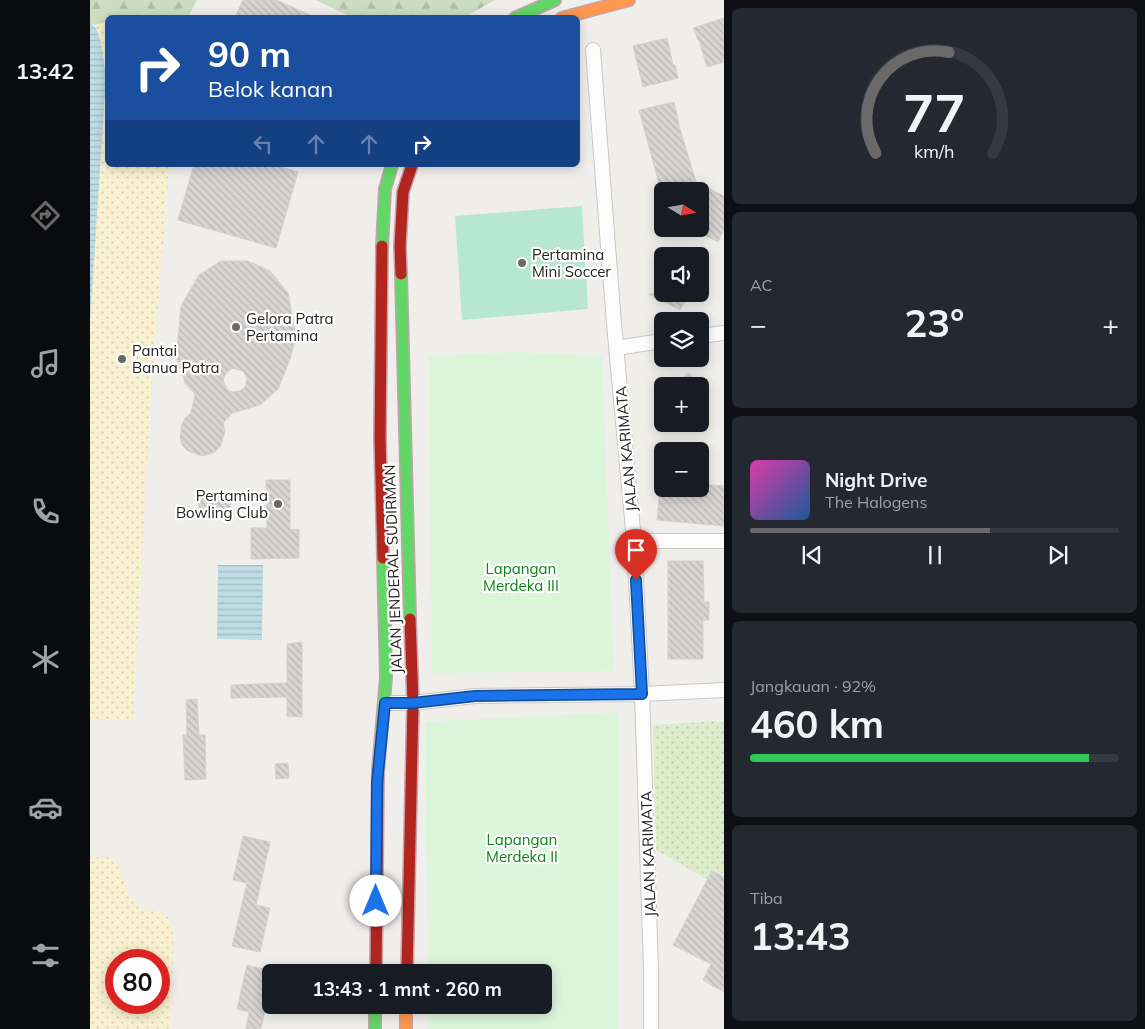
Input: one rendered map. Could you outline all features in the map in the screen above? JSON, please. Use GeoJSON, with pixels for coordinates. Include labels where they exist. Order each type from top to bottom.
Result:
{"type":"FeatureCollection","features":[{"type":"Feature","properties":{"kind":"highway"},"geometry":{"type":"LineString","coordinates":[[522,15],[555,0]]}},
{"type":"Feature","properties":{"kind":"highway"},"geometry":{"type":"LineString","coordinates":[[573,15],[629,0]]}},
{"type":"Feature","properties":{"kind":"highway","name":"JALAN JENDERAL SUDIRMAN"},"geometry":{"type":"LineString","coordinates":[[376,964],[377,783],[386,677],[380,438],[382,245],[385,189],[391,167]]}},
{"type":"Feature","properties":{"kind":"highway","name":"JALAN JENDERAL SUDIRMAN"},"geometry":{"type":"LineString","coordinates":[[407,964],[413,703],[404,450],[400,246],[403,192],[411,167]]}},
{"type":"Feature","properties":{"kind":"highway"},"geometry":{"type":"LineString","coordinates":[[375,1014],[375,1029]]}},
{"type":"Feature","properties":{"kind":"highway"},"geometry":{"type":"LineString","coordinates":[[406,1014],[406,1029]]}},
{"type":"Feature","properties":{"kind":"street","name":"JALAN KARIMATA"},"geometry":{"type":"LineString","coordinates":[[593,50],[616,348],[634,541],[642,694],[651,960],[651,1029]]}},
{"type":"Feature","properties":{"kind":"street"},"geometry":{"type":"LineString","coordinates":[[709,335],[724,333]]}},
{"type":"Feature","properties":{"kind":"street"},"geometry":{"type":"LineString","coordinates":[[616,348],[654,342]]}},
{"type":"Feature","properties":{"kind":"street"},"geometry":{"type":"LineString","coordinates":[[634,541],[724,541]]}},
{"type":"Feature","properties":{"kind":"street"},"geometry":{"type":"LineString","coordinates":[[385,703],[413,703],[475,696],[642,694],[724,690]]}},
{"type":"Feature","properties":{"kind":"green space"},"geometry":{"type":"Polygon","coordinates":[[[90,0],[197,0],[189,15],[105,15],[105,22],[95,25],[90,22],[90,0]]]}},
{"type":"Feature","properties":{"kind":"green space"},"geometry":{"type":"Polygon","coordinates":[[[315,0],[495,0],[469,15],[348,15],[315,0]]]}},
{"type":"Feature","properties":{"kind":"green space","name":"Pertamina Mini Soccer"},"geometry":{"type":"Polygon","coordinates":[[[582,206],[588,309],[462,320],[455,216],[582,206]]]}},
{"type":"Feature","properties":{"kind":"green space","name":"Lapangan Merdeka III"},"geometry":{"type":"Polygon","coordinates":[[[513,352],[602,356],[614,671],[432,673],[429,356],[513,352]]]}},
{"type":"Feature","properties":{"kind":"green space","name":"Lapangan Merdeka II"},"geometry":{"type":"Polygon","coordinates":[[[619,712],[618,1029],[428,1029],[428,1014],[552,1014],[552,964],[428,964],[425,722],[619,712]]]}},
{"type":"Feature","properties":{"kind":"green space"},"geometry":{"type":"Polygon","coordinates":[[[718,721],[724,723],[724,871],[721,875],[712,871],[708,880],[656,850],[653,725],[718,721]]]}},
{"type":"Feature","properties":{"kind":"sand","name":"Pantai Banua Patra"},"geometry":{"type":"Polygon","coordinates":[[[105,22],[105,72],[100,39],[95,25],[105,22]]]}},
{"type":"Feature","properties":{"kind":"sand","name":"Pantai Banua Patra"},"geometry":{"type":"Polygon","coordinates":[[[105,93],[105,167],[169,167],[151,396],[133,720],[90,719],[90,322],[105,93]]]}},
{"type":"Feature","properties":{"kind":"sand"},"geometry":{"type":"Polygon","coordinates":[[[90,857],[116,857],[126,886],[135,901],[148,909],[164,913],[171,924],[173,934],[171,1029],[90,1029],[90,857]]]}},
{"type":"Feature","properties":{"kind":"water"},"geometry":{"type":"Polygon","coordinates":[[[90,22],[100,39],[105,71],[105,93],[90,322],[90,22]]]}},
{"type":"Feature","properties":{"kind":"water"},"geometry":{"type":"Polygon","coordinates":[[[218,565],[263,565],[262,640],[217,639],[218,565]]]}},
{"type":"Feature","properties":{"kind":"building"},"geometry":{"type":"Polygon","coordinates":[[[243,0],[277,0],[310,15],[236,15],[243,0]]]}},
{"type":"Feature","properties":{"kind":"building"},"geometry":{"type":"Polygon","coordinates":[[[724,18],[724,62],[707,67],[699,40],[693,28],[724,18]]]}},
{"type":"Feature","properties":{"kind":"building"},"geometry":{"type":"Polygon","coordinates":[[[667,38],[678,78],[643,87],[633,46],[667,38]]]}},
{"type":"Feature","properties":{"kind":"building"},"geometry":{"type":"Polygon","coordinates":[[[674,102],[696,182],[659,182],[639,110],[674,102]]]}},
{"type":"Feature","properties":{"kind":"building"},"geometry":{"type":"Polygon","coordinates":[[[193,167],[282,167],[298,172],[276,248],[178,220],[193,167]]]}},
{"type":"Feature","properties":{"kind":"building"},"geometry":{"type":"Polygon","coordinates":[[[709,188],[724,196],[724,229],[718,242],[709,238],[709,188]]]}},
{"type":"Feature","properties":{"kind":"building","name":"Gelora Patra Pertamina"},"geometry":{"type":"Polygon","coordinates":[[[221,261],[248,261],[270,271],[288,293],[296,337],[290,359],[278,389],[260,405],[232,413],[223,423],[225,431],[221,445],[216,451],[202,456],[188,451],[180,439],[182,424],[191,413],[195,394],[186,385],[177,360],[181,306],[199,275],[221,261]],[[232,368],[226,373],[223,380],[228,390],[232,392],[240,391],[246,386],[247,378],[243,371],[232,368]]]}},
{"type":"Feature","properties":{"kind":"building"},"geometry":{"type":"Polygon","coordinates":[[[664,302],[684,302],[680,310],[664,302]]]}},
{"type":"Feature","properties":{"kind":"building"},"geometry":{"type":"Polygon","coordinates":[[[688,373],[692,377],[684,377],[688,373]]]}},
{"type":"Feature","properties":{"kind":"building","name":"Pertamina Bowling Club"},"geometry":{"type":"Polygon","coordinates":[[[266,480],[290,480],[290,530],[299,529],[299,558],[251,559],[251,528],[267,528],[266,480]]]}},
{"type":"Feature","properties":{"kind":"building"},"geometry":{"type":"Polygon","coordinates":[[[709,485],[724,486],[724,526],[657,520],[659,497],[709,497],[709,485]]]}},
{"type":"Feature","properties":{"kind":"building"},"geometry":{"type":"Polygon","coordinates":[[[230,494],[231,515],[199,516],[199,495],[230,494]]]}},
{"type":"Feature","properties":{"kind":"building"},"geometry":{"type":"Polygon","coordinates":[[[668,561],[703,561],[704,602],[709,602],[709,620],[703,620],[703,659],[668,659],[668,561]]]}},
{"type":"Feature","properties":{"kind":"building"},"geometry":{"type":"Polygon","coordinates":[[[302,642],[302,717],[287,716],[287,697],[231,698],[231,685],[287,683],[287,644],[302,642]]]}},
{"type":"Feature","properties":{"kind":"building"},"geometry":{"type":"Polygon","coordinates":[[[197,699],[199,735],[205,735],[206,779],[185,780],[183,735],[187,735],[186,700],[197,699]]]}},
{"type":"Feature","properties":{"kind":"building"},"geometry":{"type":"Polygon","coordinates":[[[288,763],[289,778],[276,779],[275,764],[288,763]]]}},
{"type":"Feature","properties":{"kind":"building"},"geometry":{"type":"Polygon","coordinates":[[[243,836],[270,842],[256,905],[270,908],[260,952],[232,946],[247,883],[233,880],[243,836]]]}},
{"type":"Feature","properties":{"kind":"building"},"geometry":{"type":"Polygon","coordinates":[[[712,871],[724,877],[724,992],[703,980],[711,964],[673,945],[712,871]]]}},
{"type":"Feature","properties":{"kind":"building"},"geometry":{"type":"Polygon","coordinates":[[[247,965],[262,969],[262,1014],[264,1014],[261,1029],[246,1029],[249,1012],[237,1009],[247,965]]]}},
{"type":"Feature","properties":{"kind":"traffic: fast"},"geometry":{"type":"LineString","coordinates":[[522,15],[555,0]]}},
{"type":"Feature","properties":{"kind":"traffic: fast"},"geometry":{"type":"LineString","coordinates":[[382,246],[385,189],[391,167]]}},
{"type":"Feature","properties":{"kind":"traffic: fast"},"geometry":{"type":"LineString","coordinates":[[401,274],[410,619]]}},
{"type":"Feature","properties":{"kind":"traffic: fast"},"geometry":{"type":"LineString","coordinates":[[378,771],[386,677],[383,558]]}},
{"type":"Feature","properties":{"kind":"traffic: fast"},"geometry":{"type":"LineString","coordinates":[[375,1014],[375,1029]]}},
{"type":"Feature","properties":{"kind":"traffic: slow"},"geometry":{"type":"LineString","coordinates":[[573,15],[629,0]]}},
{"type":"Feature","properties":{"kind":"traffic: slow"},"geometry":{"type":"LineString","coordinates":[[406,1014],[406,1029]]}},
{"type":"Feature","properties":{"kind":"traffic: jam"},"geometry":{"type":"LineString","coordinates":[[401,274],[400,246],[403,192],[411,167]]}},
{"type":"Feature","properties":{"kind":"traffic: jam"},"geometry":{"type":"LineString","coordinates":[[382,246],[380,438],[383,558]]}},
{"type":"Feature","properties":{"kind":"traffic: jam"},"geometry":{"type":"LineString","coordinates":[[407,964],[413,703],[410,619]]}},
{"type":"Feature","properties":{"kind":"traffic: jam"},"geometry":{"type":"LineString","coordinates":[[376,964],[378,771]]}},
{"type":"Feature","properties":{"kind":"place","name":"Pertamina Mini Soccer"},"geometry":{"type":"Point","coordinates":[522,263]}},
{"type":"Feature","properties":{"kind":"place","name":"Gelora Patra Pertamina"},"geometry":{"type":"Point","coordinates":[236,327]}},
{"type":"Feature","properties":{"kind":"place","name":"Pantai Banua Patra"},"geometry":{"type":"Point","coordinates":[122,359]}},
{"type":"Feature","properties":{"kind":"place","name":"Pertamina Bowling Club"},"geometry":{"type":"Point","coordinates":[278,504]}},
{"type":"Feature","properties":{"kind":"route"},"geometry":{"type":"LineString","coordinates":[[376,901],[377,783],[385,703],[413,703],[475,696],[642,694],[636,580]]}}]}
